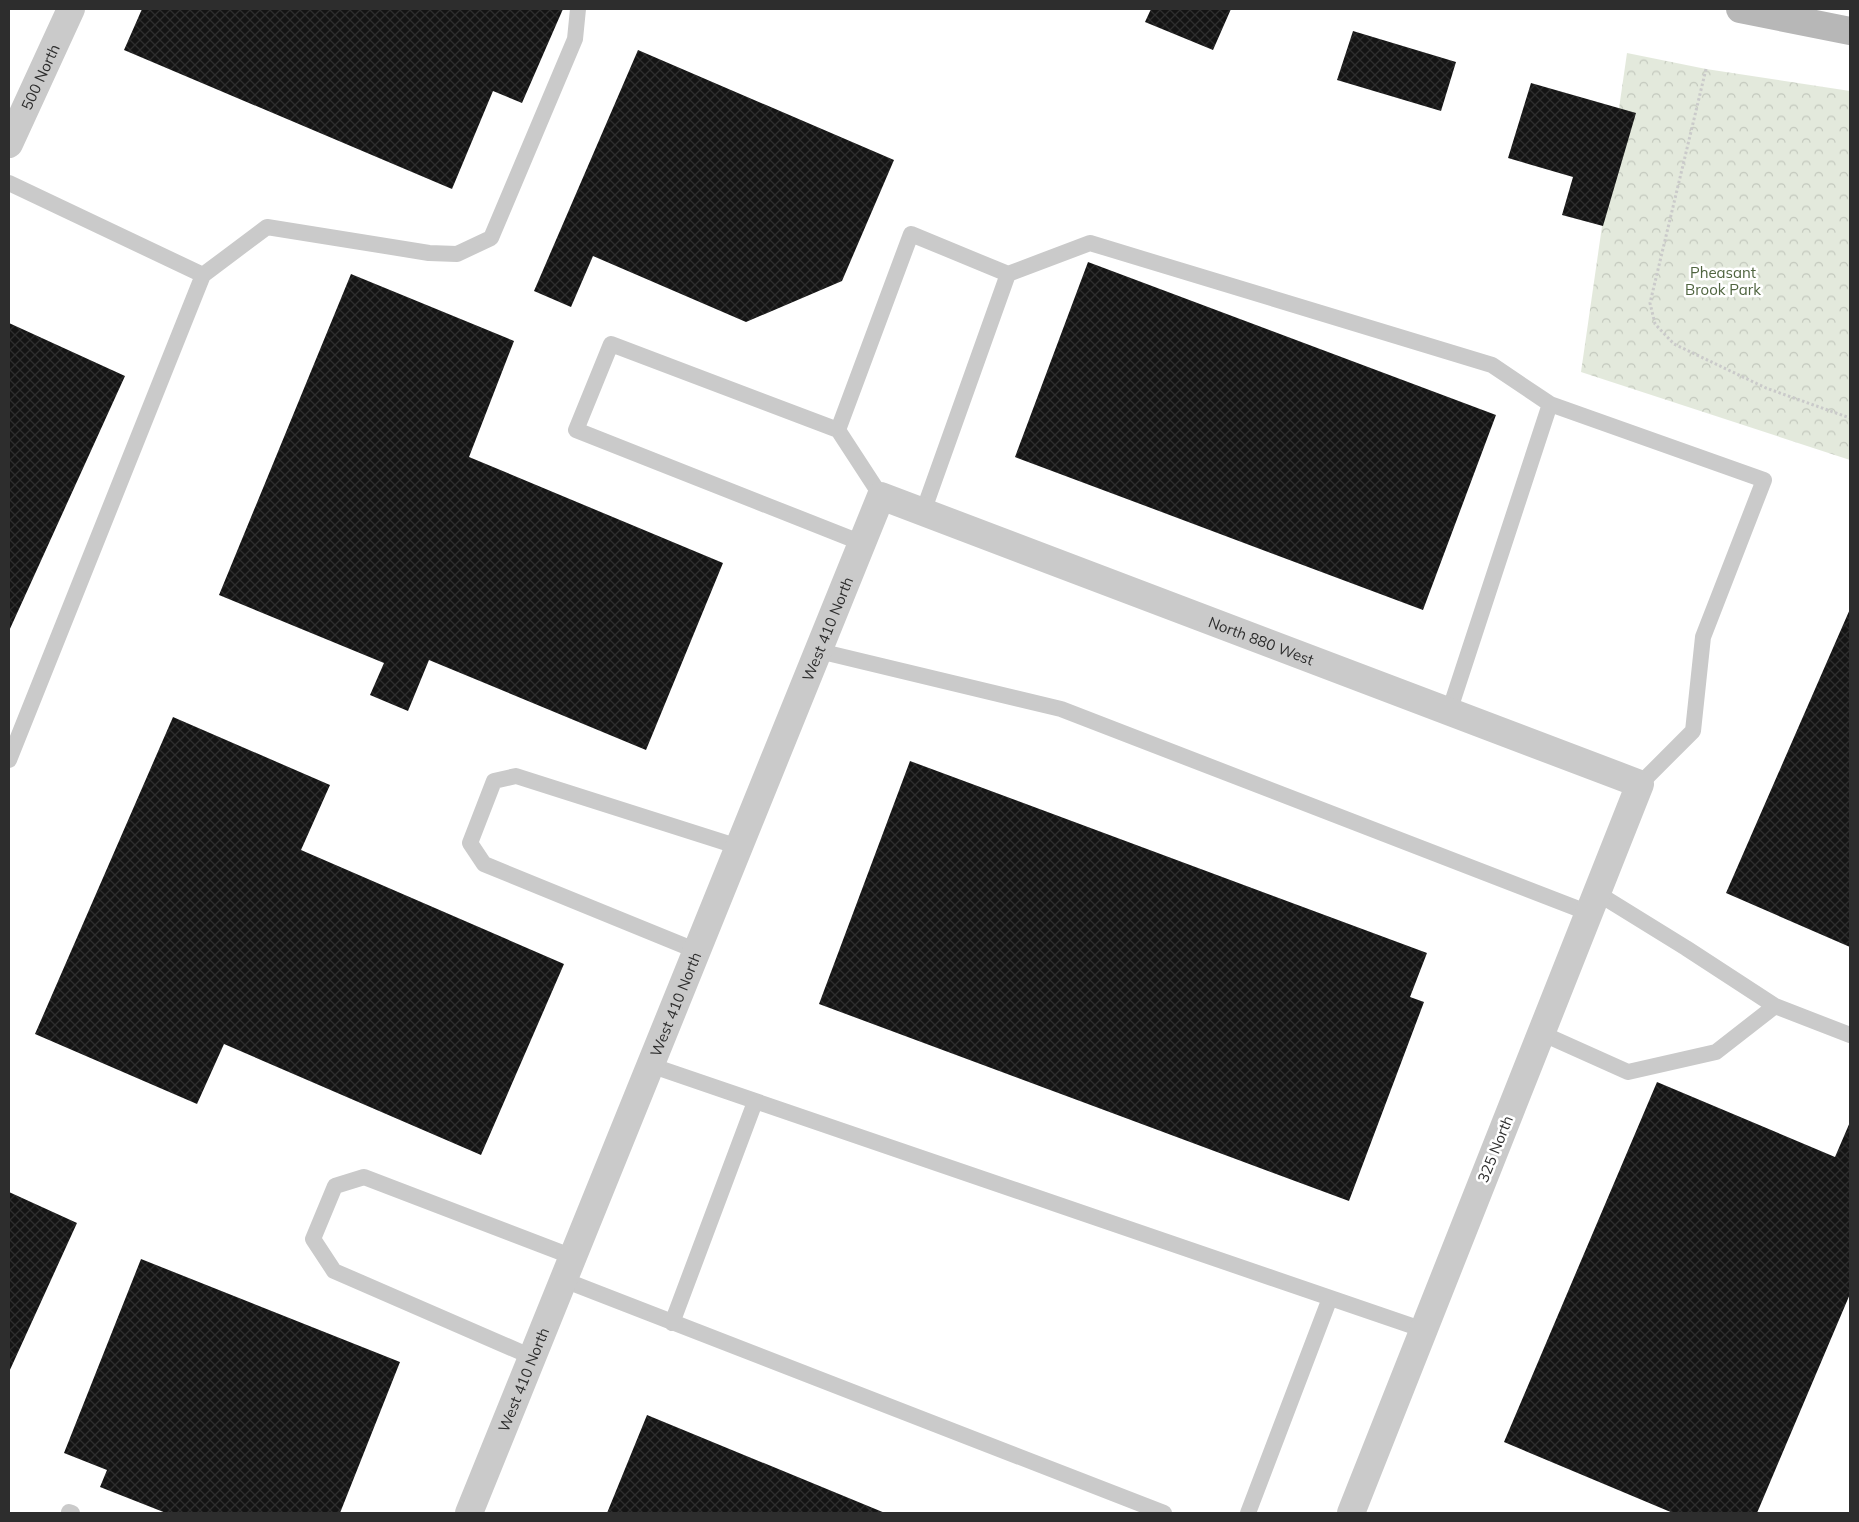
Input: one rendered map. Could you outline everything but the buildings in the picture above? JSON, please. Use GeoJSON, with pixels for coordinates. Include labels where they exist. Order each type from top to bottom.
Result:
{"type":"FeatureCollection","features":[{"type":"Feature","properties":{"kind":"street","name":"500 North"},"geometry":{"type":"LineString","coordinates":[[9,144],[71,9]]}},
{"type":"Feature","properties":{"kind":"street"},"geometry":{"type":"LineString","coordinates":[[1740,9],[1850,31]]}},
{"type":"Feature","properties":{"kind":"street","name":"North 880 West"},"geometry":{"type":"LineString","coordinates":[[881,496],[1640,784]]}},
{"type":"Feature","properties":{"kind":"street","name":"West 410 North"},"geometry":{"type":"LineString","coordinates":[[469,1513],[881,496]]}},
{"type":"Feature","properties":{"kind":"street","name":"325 North"},"geometry":{"type":"LineString","coordinates":[[1351,1513],[1640,784]]}},
{"type":"Feature","properties":{"kind":"lane"},"geometry":{"type":"LineString","coordinates":[[9,760],[203,275],[267,227],[428,253],[447,254],[457,254],[491,238],[575,39],[578,9]]}},
{"type":"Feature","properties":{"kind":"lane"},"geometry":{"type":"LineString","coordinates":[[9,183],[203,275]]}},
{"type":"Feature","properties":{"kind":"lane"},"geometry":{"type":"LineString","coordinates":[[838,430],[911,234],[1008,274],[1090,243],[1492,365],[1550,404],[1764,480],[1703,637],[1693,731],[1640,784]]}},
{"type":"Feature","properties":{"kind":"lane"},"geometry":{"type":"LineString","coordinates":[[924,512],[1008,274]]}},
{"type":"Feature","properties":{"kind":"lane"},"geometry":{"type":"LineString","coordinates":[[862,543],[576,430],[611,344],[838,430],[881,496]]}},
{"type":"Feature","properties":{"kind":"lane"},"geometry":{"type":"LineString","coordinates":[[1449,712],[1550,404]]}},
{"type":"Feature","properties":{"kind":"lane"},"geometry":{"type":"LineString","coordinates":[[819,651],[1061,709],[1593,903],[1686,948],[1775,1006],[1850,1036]]}},
{"type":"Feature","properties":{"kind":"lane"},"geometry":{"type":"LineString","coordinates":[[697,951],[484,864],[470,843],[494,781],[516,776],[739,847]]}},
{"type":"Feature","properties":{"kind":"lane"},"geometry":{"type":"LineString","coordinates":[[1541,1033],[1628,1072],[1716,1052],[1775,1006]]}},
{"type":"Feature","properties":{"kind":"lane"},"geometry":{"type":"LineString","coordinates":[[650,1065],[1424,1330]]}},
{"type":"Feature","properties":{"kind":"lane"},"geometry":{"type":"LineString","coordinates":[[672,1322],[755,1102]]}},
{"type":"Feature","properties":{"kind":"lane"},"geometry":{"type":"LineString","coordinates":[[532,1357],[334,1271],[313,1239],[335,1186],[364,1177],[569,1268],[672,1322],[1164,1513]]}},
{"type":"Feature","properties":{"kind":"lane"},"geometry":{"type":"LineString","coordinates":[[1248,1513],[1330,1298]]}},
{"type":"Feature","properties":{"kind":"path"},"geometry":{"type":"LineString","coordinates":[[1706,69],[1650,303],[1655,324],[1674,344],[1766,388],[1850,418]]}},
{"type":"Feature","properties":{"kind":"green space","name":"Pheasant Brook Park"},"geometry":{"type":"Polygon","coordinates":[[[1627,53],[1706,69],[1850,91],[1850,460],[1581,372],[1627,53]]]}}]}
